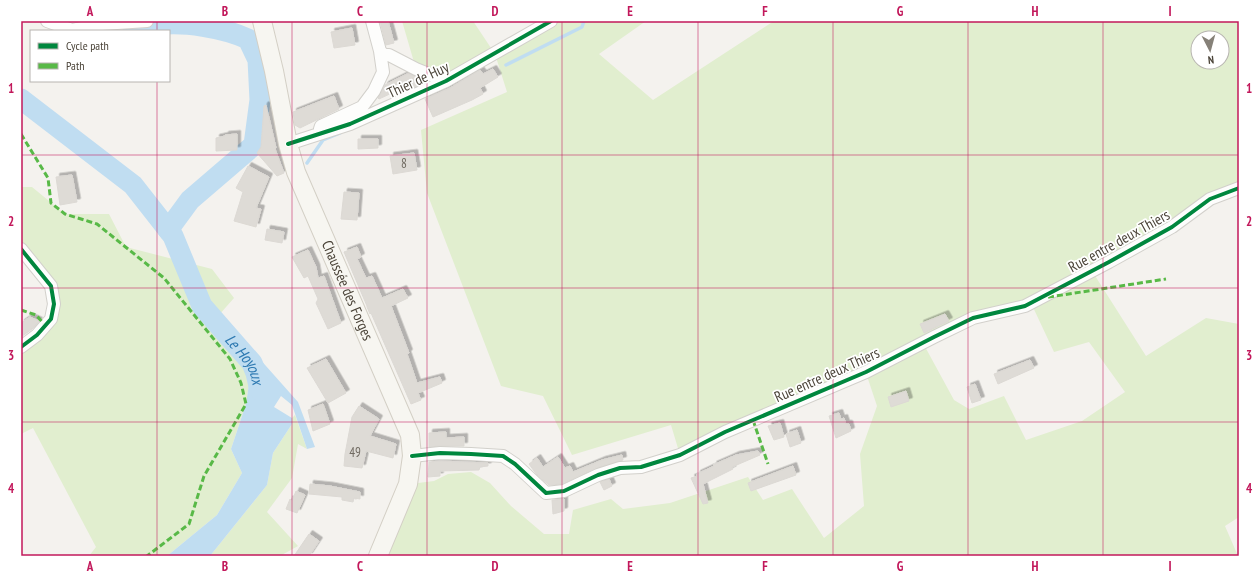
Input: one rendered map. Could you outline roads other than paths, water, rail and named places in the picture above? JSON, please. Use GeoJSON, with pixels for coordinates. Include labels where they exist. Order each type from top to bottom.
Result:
{"type":"FeatureCollection","features":[{"type":"Feature","properties":{"kind":"main road","name":"Chaussée des Forges"},"geometry":{"type":"LineString","coordinates":[[262,21],[274,71],[288,144],[296,172],[410,435],[412,456],[408,484],[378,556]]}},
{"type":"Feature","properties":{"kind":"street"},"geometry":{"type":"LineString","coordinates":[[48,21],[72,30],[102,24],[147,21]]}},
{"type":"Feature","properties":{"kind":"street"},"geometry":{"type":"LineString","coordinates":[[372,21],[380,51],[384,55],[389,55],[416,70],[446,81]]}},
{"type":"Feature","properties":{"kind":"street","name":"Thier de Huy"},"geometry":{"type":"LineString","coordinates":[[288,144],[350,124],[446,81],[550,21]]}},
{"type":"Feature","properties":{"kind":"street","name":"Thier de Huy"},"geometry":{"type":"LineString","coordinates":[[319,134],[322,126],[362,107],[374,91],[383,72],[380,51]]}},
{"type":"Feature","properties":{"kind":"street","name":"Rue entre deux Thiers"},"geometry":{"type":"LineString","coordinates":[[412,456],[440,453],[503,456],[515,464],[546,493],[564,491],[620,468],[641,467],[673,457],[725,432],[866,372],[973,318],[1025,306],[1172,227],[1210,199],[1239,188]]}},
{"type":"Feature","properties":{"kind":"street"},"geometry":{"type":"LineString","coordinates":[[21,249],[51,286],[54,304],[51,319],[37,335],[21,347]]}},
{"type":"Feature","properties":{"kind":"water"},"geometry":{"type":"Polygon","coordinates":[[[258,357],[298,402],[315,447],[307,449],[292,405],[281,396],[274,407],[292,418],[292,424],[273,453],[267,485],[210,556],[167,556],[217,515],[242,473],[231,449],[246,404],[252,363],[258,357]]]}},
{"type":"Feature","properties":{"kind":"waterway"},"geometry":{"type":"LineString","coordinates":[[506,65],[582,27],[584,21]]}},
{"type":"Feature","properties":{"kind":"waterway","name":"Le Hoyoux"},"geometry":{"type":"LineString","coordinates":[[137,30],[167,24],[203,26],[216,29],[248,39],[258,60],[260,100],[254,145],[190,200],[168,230]]}},
{"type":"Feature","properties":{"kind":"waterway","name":"Le Hoyoux"},"geometry":{"type":"LineString","coordinates":[[21,99],[133,185],[173,236],[202,306],[252,363],[260,390]]}},
{"type":"Feature","properties":{"kind":"waterway"},"geometry":{"type":"LineString","coordinates":[[307,163],[323,140],[340,133]]}}]}
